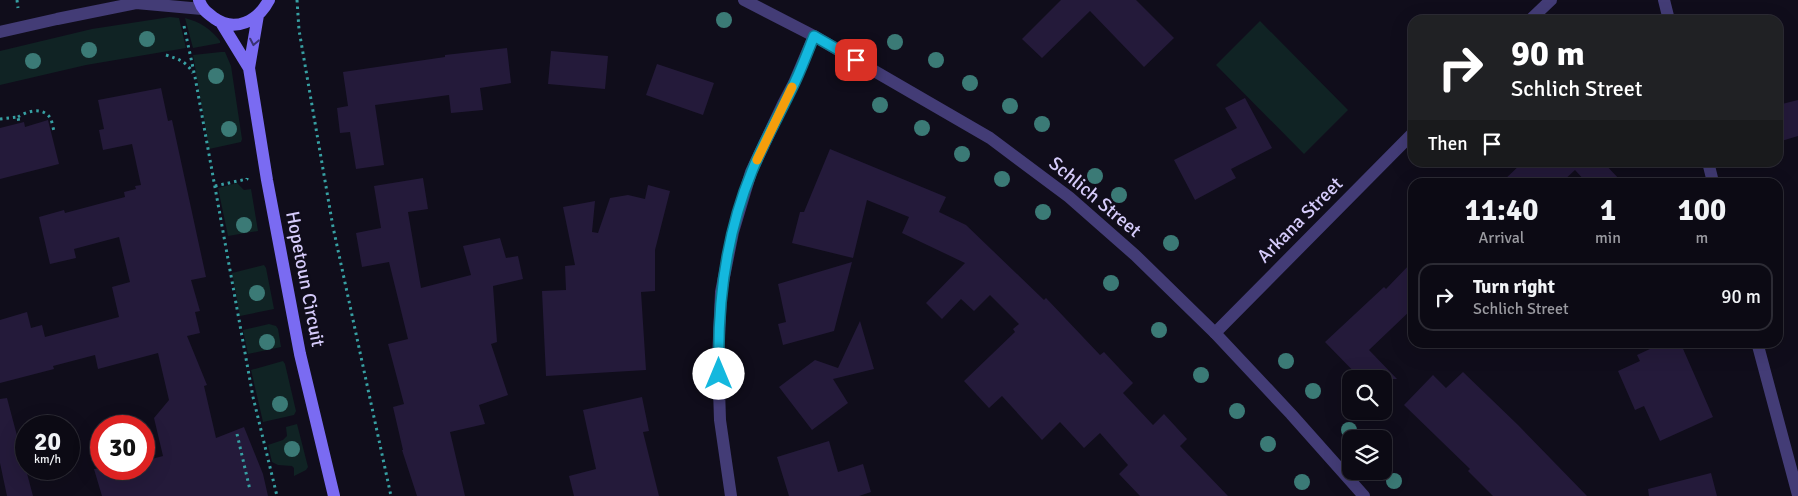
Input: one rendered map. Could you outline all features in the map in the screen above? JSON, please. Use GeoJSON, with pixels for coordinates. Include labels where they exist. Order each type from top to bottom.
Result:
{"type":"FeatureCollection","features":[{"type":"Feature","properties":{"kind":"main road"},"geometry":{"type":"LineString","coordinates":[[201,4],[222,24],[242,24],[258,15],[271,0]]}},
{"type":"Feature","properties":{"kind":"main road","name":"Hopetoun Circuit"},"geometry":{"type":"LineString","coordinates":[[258,15],[248,68],[300,354],[334,496]]}},
{"type":"Feature","properties":{"kind":"main road","name":"Hopetoun Circuit"},"geometry":{"type":"LineString","coordinates":[[222,24],[248,68]]}},
{"type":"Feature","properties":{"kind":"street","name":"Schlich Street"},"geometry":{"type":"LineString","coordinates":[[744,0],[814,36],[990,138],[1077,203],[1135,255],[1215,333],[1364,496]]}},
{"type":"Feature","properties":{"kind":"street"},"geometry":{"type":"LineString","coordinates":[[1535,15],[1551,0]]}},
{"type":"Feature","properties":{"kind":"street"},"geometry":{"type":"LineString","coordinates":[[1664,0],[1668,15]]}},
{"type":"Feature","properties":{"kind":"street"},"geometry":{"type":"LineString","coordinates":[[0,32],[140,2],[179,6],[201,4]]}},
{"type":"Feature","properties":{"kind":"street"},"geometry":{"type":"LineString","coordinates":[[731,496],[720,420],[718,358],[721,292],[733,232],[751,172],[794,83],[814,36]]}},
{"type":"Feature","properties":{"kind":"street","name":"Arkana Street"},"geometry":{"type":"LineString","coordinates":[[1215,333],[1408,138]]}},
{"type":"Feature","properties":{"kind":"street"},"geometry":{"type":"LineString","coordinates":[[1759,348],[1798,495]]}},
{"type":"Feature","properties":{"kind":"path"},"geometry":{"type":"LineString","coordinates":[[297,0],[299,30],[333,227],[391,496]]}},
{"type":"Feature","properties":{"kind":"path"},"geometry":{"type":"LineString","coordinates":[[179,6],[195,77],[253,397],[277,496]]}},
{"type":"Feature","properties":{"kind":"path"},"geometry":{"type":"LineString","coordinates":[[166,54],[182,60],[188,65],[195,77]]}},
{"type":"Feature","properties":{"kind":"path"},"geometry":{"type":"LineString","coordinates":[[0,119],[18,117],[31,110],[44,114],[51,119],[54,131]]}},
{"type":"Feature","properties":{"kind":"path"},"geometry":{"type":"LineString","coordinates":[[18,117],[19,123]]}},
{"type":"Feature","properties":{"kind":"path"},"geometry":{"type":"LineString","coordinates":[[215,186],[247,179],[245,172]]}},
{"type":"Feature","properties":{"kind":"path"},"geometry":{"type":"LineString","coordinates":[[236,434],[250,490]]}},
{"type":"Feature","properties":{"kind":"green space"},"geometry":{"type":"Polygon","coordinates":[[[170,17],[179,18],[186,48],[86,65],[0,85],[0,51],[92,29],[170,17]]]}},
{"type":"Feature","properties":{"kind":"green space"},"geometry":{"type":"Polygon","coordinates":[[[185,18],[205,27],[217,37],[220,43],[193,48],[185,18]]]}},
{"type":"Feature","properties":{"kind":"green space"},"geometry":{"type":"Polygon","coordinates":[[[1260,21],[1348,110],[1304,154],[1216,65],[1260,21]]]}},
{"type":"Feature","properties":{"kind":"green space"},"geometry":{"type":"Polygon","coordinates":[[[225,52],[231,66],[242,139],[241,142],[209,149],[193,55],[225,52]]]}},
{"type":"Feature","properties":{"kind":"green space"},"geometry":{"type":"Polygon","coordinates":[[[237,183],[244,190],[251,189],[258,231],[228,236],[218,188],[237,183]]]}},
{"type":"Feature","properties":{"kind":"green space"},"geometry":{"type":"Polygon","coordinates":[[[264,265],[274,309],[240,316],[232,273],[264,265]]]}},
{"type":"Feature","properties":{"kind":"green space"},"geometry":{"type":"Polygon","coordinates":[[[269,324],[276,326],[278,329],[281,347],[248,354],[243,330],[269,324]]]}},
{"type":"Feature","properties":{"kind":"green space"},"geometry":{"type":"Polygon","coordinates":[[[283,361],[296,411],[294,415],[263,422],[251,370],[283,361]]]}},
{"type":"Feature","properties":{"kind":"green space"},"geometry":{"type":"Polygon","coordinates":[[[297,424],[308,467],[294,476],[294,468],[292,466],[278,465],[272,462],[268,445],[283,440],[287,436],[286,427],[297,424]]]}},
{"type":"Feature","properties":{"kind":"building"},"geometry":{"type":"Polygon","coordinates":[[[1061,0],[1136,0],[1174,38],[1144,67],[1090,11],[1042,58],[1022,39],[1061,0]]]}},
{"type":"Feature","properties":{"kind":"building"},"geometry":{"type":"Polygon","coordinates":[[[507,48],[511,83],[480,88],[483,110],[451,113],[449,95],[375,105],[384,165],[356,169],[350,132],[340,133],[337,108],[348,106],[343,72],[445,57],[445,55],[507,48]]]}},
{"type":"Feature","properties":{"kind":"building"},"geometry":{"type":"Polygon","coordinates":[[[551,51],[608,56],[605,89],[548,84],[551,51]]]}},
{"type":"Feature","properties":{"kind":"building"},"geometry":{"type":"Polygon","coordinates":[[[657,64],[714,83],[703,115],[646,95],[657,64]]]}},
{"type":"Feature","properties":{"kind":"building"},"geometry":{"type":"Polygon","coordinates":[[[161,88],[168,121],[172,120],[206,277],[191,280],[200,311],[195,312],[200,333],[187,336],[207,385],[204,386],[216,438],[244,427],[263,474],[268,496],[102,496],[97,480],[155,480],[155,458],[163,456],[155,417],[169,400],[158,353],[98,369],[95,355],[53,366],[54,369],[0,383],[0,320],[27,312],[31,328],[42,325],[45,337],[119,317],[112,287],[130,282],[119,237],[74,249],[76,258],[50,264],[39,217],[64,210],[65,213],[125,197],[124,192],[136,189],[135,186],[141,185],[132,144],[103,150],[99,130],[104,129],[98,100],[161,88]]]}},
{"type":"Feature","properties":{"kind":"building"},"geometry":{"type":"Polygon","coordinates":[[[1245,98],[1272,148],[1231,169],[1236,178],[1195,200],[1174,160],[1237,128],[1225,108],[1245,98]]]}},
{"type":"Feature","properties":{"kind":"building"},"geometry":{"type":"Polygon","coordinates":[[[1798,100],[1798,136],[1783,140],[1783,104],[1798,100]]]}},
{"type":"Feature","properties":{"kind":"building"},"geometry":{"type":"Polygon","coordinates":[[[48,120],[59,164],[0,179],[0,128],[24,122],[25,127],[48,120]]]}},
{"type":"Feature","properties":{"kind":"building"},"geometry":{"type":"Polygon","coordinates":[[[830,149],[946,197],[939,212],[966,225],[1044,300],[1046,298],[1100,355],[1104,352],[1133,383],[1123,393],[1153,425],[1164,414],[1187,439],[1180,446],[1228,496],[1140,496],[1119,474],[1128,465],[1100,433],[1084,448],[1060,422],[1042,440],[1002,396],[989,408],[964,381],[1015,332],[1013,329],[1019,324],[990,295],[974,311],[961,299],[942,319],[926,303],[965,263],[902,233],[909,217],[867,200],[853,258],[792,243],[800,212],[804,212],[830,149]]]}},
{"type":"Feature","properties":{"kind":"building"},"geometry":{"type":"Polygon","coordinates":[[[1518,167],[1608,167],[1618,178],[1582,178],[1575,170],[1566,178],[1506,178],[1518,167]]]}},
{"type":"Feature","properties":{"kind":"building"},"geometry":{"type":"Polygon","coordinates":[[[423,178],[428,209],[408,212],[421,288],[471,275],[463,246],[500,238],[506,258],[518,256],[523,279],[493,286],[497,342],[491,344],[508,395],[479,405],[485,424],[450,432],[465,496],[417,496],[402,450],[393,407],[404,404],[388,344],[408,339],[389,262],[362,267],[356,233],[381,228],[374,186],[423,178]]]}},
{"type":"Feature","properties":{"kind":"building"},"geometry":{"type":"Polygon","coordinates":[[[648,185],[670,191],[655,250],[655,291],[641,292],[646,370],[546,376],[542,291],[566,290],[565,266],[575,265],[563,207],[595,201],[592,232],[598,233],[610,198],[628,195],[645,199],[648,185]]]}},
{"type":"Feature","properties":{"kind":"building"},"geometry":{"type":"Polygon","coordinates":[[[852,262],[834,331],[783,345],[778,324],[786,322],[778,284],[852,262]]]}},
{"type":"Feature","properties":{"kind":"building"},"geometry":{"type":"Polygon","coordinates":[[[1408,266],[1408,313],[1369,350],[1388,370],[1352,370],[1325,342],[1384,287],[1386,289],[1408,266]]]}},
{"type":"Feature","properties":{"kind":"building"},"geometry":{"type":"Polygon","coordinates":[[[860,321],[874,369],[833,379],[848,403],[812,430],[779,387],[815,360],[838,368],[860,321]]]}},
{"type":"Feature","properties":{"kind":"building"},"geometry":{"type":"Polygon","coordinates":[[[1652,348],[1683,348],[1713,417],[1660,441],[1644,406],[1635,410],[1618,371],[1640,361],[1637,355],[1652,348]]]}},
{"type":"Feature","properties":{"kind":"building"},"geometry":{"type":"Polygon","coordinates":[[[1463,372],[1587,496],[1493,496],[1468,471],[1470,469],[1404,405],[1433,375],[1446,388],[1463,372]]]}},
{"type":"Feature","properties":{"kind":"building"},"geometry":{"type":"Polygon","coordinates":[[[642,397],[649,431],[643,432],[659,496],[574,496],[569,476],[596,469],[583,410],[642,397]]]}},
{"type":"Feature","properties":{"kind":"building"},"geometry":{"type":"Polygon","coordinates":[[[7,398],[15,428],[15,480],[29,480],[33,496],[7,496],[0,463],[0,399],[7,398]]]}},
{"type":"Feature","properties":{"kind":"building"},"geometry":{"type":"Polygon","coordinates":[[[829,441],[838,472],[863,464],[871,492],[859,496],[789,496],[777,457],[829,441]]]}},
{"type":"Feature","properties":{"kind":"building"},"geometry":{"type":"Polygon","coordinates":[[[1711,473],[1717,496],[1649,496],[1648,489],[1711,473]]]}},
{"type":"Feature","properties":{"kind":"slow traffic"},"geometry":{"type":"LineString","coordinates":[[757,160],[792,87]]}},
{"type":"Feature","properties":{"kind":"route"},"geometry":{"type":"LineString","coordinates":[[719,374],[721,292],[733,232],[751,172],[794,83],[814,36],[856,60]]}}]}
